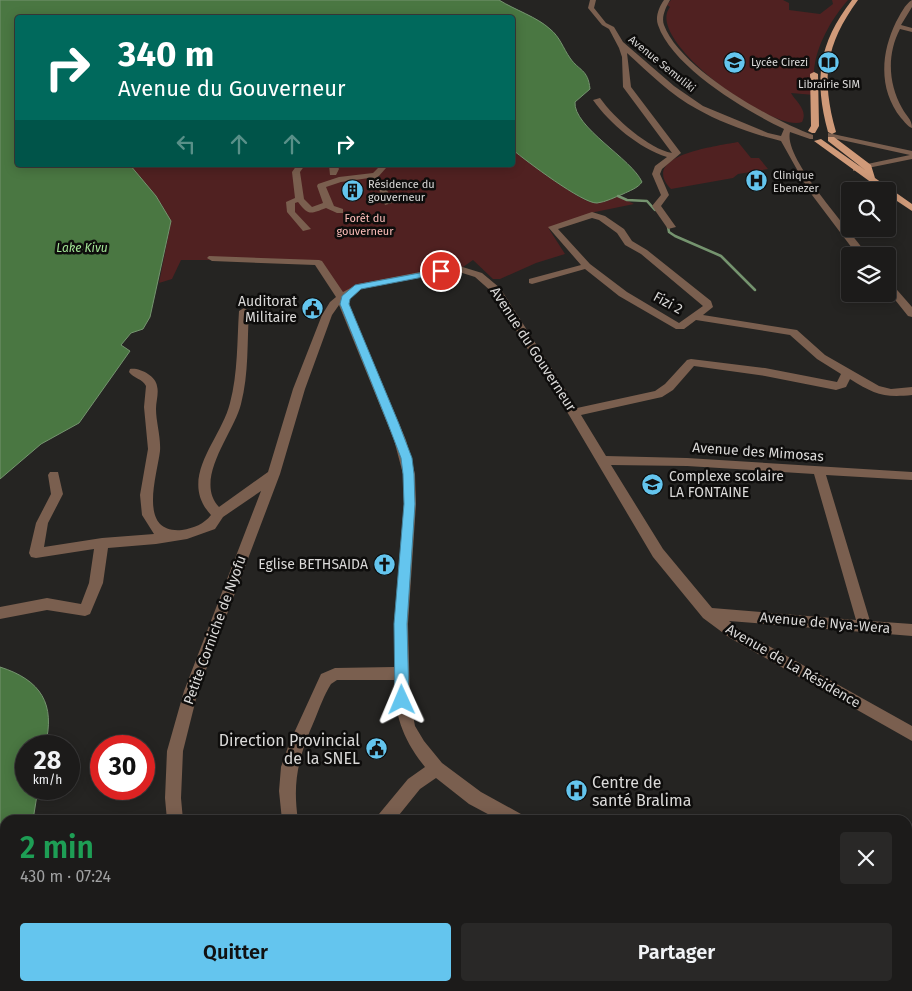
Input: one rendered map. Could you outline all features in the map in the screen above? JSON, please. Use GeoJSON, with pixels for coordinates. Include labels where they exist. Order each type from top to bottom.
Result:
{"type":"FeatureCollection","features":[{"type":"Feature","properties":{"kind":"main road"},"geometry":{"type":"LineString","coordinates":[[818,51],[826,34],[850,1]]}},
{"type":"Feature","properties":{"kind":"main road"},"geometry":{"type":"LineString","coordinates":[[831,135],[823,98],[822,66],[832,35],[850,1]]}},
{"type":"Feature","properties":{"kind":"main road"},"geometry":{"type":"LineString","coordinates":[[811,133],[815,126],[814,65]]}},
{"type":"Feature","properties":{"kind":"main road"},"geometry":{"type":"LineString","coordinates":[[814,96],[823,98]]}},
{"type":"Feature","properties":{"kind":"main road"},"geometry":{"type":"LineString","coordinates":[[811,133],[831,135],[868,167],[870,177]]}},
{"type":"Feature","properties":{"kind":"main road"},"geometry":{"type":"LineString","coordinates":[[811,133],[818,141],[912,208]]}},
{"type":"Feature","properties":{"kind":"main road"},"geometry":{"type":"LineString","coordinates":[[818,141],[831,135]]}},
{"type":"Feature","properties":{"kind":"street"},"geometry":{"type":"LineString","coordinates":[[593,0],[591,8],[604,24],[612,28],[619,42]]}},
{"type":"Feature","properties":{"kind":"street"},"geometry":{"type":"LineString","coordinates":[[667,0],[662,10],[661,25],[685,58],[734,97],[787,128],[811,133]]}},
{"type":"Feature","properties":{"kind":"street"},"geometry":{"type":"LineString","coordinates":[[912,2],[898,26],[890,48],[886,76],[899,113],[912,126]]}},
{"type":"Feature","properties":{"kind":"street"},"geometry":{"type":"LineString","coordinates":[[898,26],[912,30]]}},
{"type":"Feature","properties":{"kind":"street","name":"Avenue Semuliki"},"geometry":{"type":"LineString","coordinates":[[619,42],[671,88],[700,108],[766,135],[784,139]]}},
{"type":"Feature","properties":{"kind":"street","name":"Avenue Semuliki"},"geometry":{"type":"LineString","coordinates":[[619,42],[625,57],[627,87],[676,151],[676,154],[673,156]]}},
{"type":"Feature","properties":{"kind":"street"},"geometry":{"type":"LineString","coordinates":[[597,100],[602,109],[654,149],[673,156]]}},
{"type":"Feature","properties":{"kind":"street"},"geometry":{"type":"LineString","coordinates":[[787,128],[784,139],[813,191],[856,247]]}},
{"type":"Feature","properties":{"kind":"street"},"geometry":{"type":"LineString","coordinates":[[831,135],[912,155]]}},
{"type":"Feature","properties":{"kind":"street"},"geometry":{"type":"LineString","coordinates":[[856,169],[912,155]]}},
{"type":"Feature","properties":{"kind":"street"},"geometry":{"type":"LineString","coordinates":[[671,227],[656,206],[665,195],[656,174],[658,168],[673,156]]}},
{"type":"Feature","properties":{"kind":"street"},"geometry":{"type":"LineString","coordinates":[[300,167],[296,172],[300,199],[310,211],[328,204]]}},
{"type":"Feature","properties":{"kind":"street"},"geometry":{"type":"LineString","coordinates":[[374,177],[382,167]]}},
{"type":"Feature","properties":{"kind":"street"},"geometry":{"type":"LineString","coordinates":[[340,211],[330,208],[321,186],[370,174],[386,193],[388,203]]}},
{"type":"Feature","properties":{"kind":"street"},"geometry":{"type":"LineString","coordinates":[[300,199],[290,202],[291,212],[306,229]]}},
{"type":"Feature","properties":{"kind":"street"},"geometry":{"type":"LineString","coordinates":[[532,281],[587,266],[553,227],[592,215],[602,218],[621,232],[628,243],[644,252],[707,303],[708,307],[694,317]]}},
{"type":"Feature","properties":{"kind":"street"},"geometry":{"type":"LineString","coordinates":[[212,258],[316,262],[319,263],[346,295],[344,304],[394,424],[406,458],[409,474],[410,504],[401,624],[402,700],[408,728],[418,746],[436,768],[475,798],[506,815]]}},
{"type":"Feature","properties":{"kind":"street","name":"Fizi 2"},"geometry":{"type":"LineString","coordinates":[[587,266],[623,294],[680,327],[694,317],[793,332],[814,352],[884,393],[912,391]]}},
{"type":"Feature","properties":{"kind":"street","name":"Avenue du Gouverneur"},"geometry":{"type":"LineString","coordinates":[[346,295],[358,287],[456,268],[478,274],[496,290],[602,460]]}},
{"type":"Feature","properties":{"kind":"street","name":"Petite Corniche de Nyofu"},"geometry":{"type":"LineString","coordinates":[[174,815],[176,751],[191,691],[274,474],[299,389],[327,315],[346,295]]}},
{"type":"Feature","properties":{"kind":"street"},"geometry":{"type":"LineString","coordinates":[[896,295],[912,314]]}},
{"type":"Feature","properties":{"kind":"street"},"geometry":{"type":"LineString","coordinates":[[218,514],[210,508],[205,497],[204,482],[214,448],[230,418],[236,401],[244,311]]}},
{"type":"Feature","properties":{"kind":"street"},"geometry":{"type":"LineString","coordinates":[[574,413],[658,394],[669,387],[691,362],[765,372],[836,386],[842,384],[847,372]]}},
{"type":"Feature","properties":{"kind":"street"},"geometry":{"type":"LineString","coordinates":[[134,372],[150,381],[152,386],[150,407],[154,449],[146,495],[148,515],[156,528],[168,536]]}},
{"type":"Feature","properties":{"kind":"street","name":"Avenue des Mimosas"},"geometry":{"type":"LineString","coordinates":[[602,460],[912,476]]}},
{"type":"Feature","properties":{"kind":"street","name":"Avenue de La Résidence"},"geometry":{"type":"LineString","coordinates":[[602,460],[658,553],[708,614],[735,634],[912,734]]}},
{"type":"Feature","properties":{"kind":"street"},"geometry":{"type":"LineString","coordinates":[[819,471],[865,626]]}},
{"type":"Feature","properties":{"kind":"street"},"geometry":{"type":"LineString","coordinates":[[54,476],[57,494],[42,522],[36,553],[102,543],[156,539],[187,534],[210,526],[218,514],[245,497],[274,474]]}},
{"type":"Feature","properties":{"kind":"street"},"geometry":{"type":"LineString","coordinates":[[0,612],[48,604],[85,610],[96,583],[102,543]]}},
{"type":"Feature","properties":{"kind":"street","name":"Avenue de Nya-Wera"},"geometry":{"type":"LineString","coordinates":[[708,614],[912,630]]}},
{"type":"Feature","properties":{"kind":"street"},"geometry":{"type":"LineString","coordinates":[[289,815],[286,794],[290,760],[296,742],[326,679],[335,674],[401,673]]}},
{"type":"Feature","properties":{"kind":"street"},"geometry":{"type":"LineString","coordinates":[[389,815],[414,784],[436,768]]}},
{"type":"Feature","properties":{"kind":"green space"},"geometry":{"type":"Polygon","coordinates":[[[671,0],[783,0],[789,3],[789,10],[820,14],[833,4],[832,0],[848,0],[832,22],[820,46],[814,67],[814,95],[791,93],[803,110],[802,122],[787,122],[766,114],[741,100],[715,81],[693,61],[675,41],[667,22],[670,7],[667,5],[671,0]]]}},
{"type":"Feature","properties":{"kind":"green space"},"geometry":{"type":"Polygon","coordinates":[[[738,142],[751,158],[759,158],[768,169],[738,174],[733,178],[671,189],[664,177],[665,168],[672,160],[699,150],[738,142]]]}},
{"type":"Feature","properties":{"kind":"green space","name":"Forêt du gouverneur"},"geometry":{"type":"Polygon","coordinates":[[[515,151],[552,179],[584,199],[598,202],[618,196],[634,204],[595,212],[549,229],[565,254],[536,263],[500,279],[493,279],[473,260],[456,272],[441,271],[378,283],[341,297],[320,265],[278,260],[181,260],[172,279],[159,283],[170,227],[162,205],[131,167],[515,167],[515,151]]]}},
{"type":"Feature","properties":{"kind":"water","name":"Lake Kivu"},"geometry":{"type":"Polygon","coordinates":[[[0,0],[499,0],[539,21],[550,29],[573,62],[585,74],[590,89],[575,102],[577,112],[583,122],[627,163],[642,182],[623,194],[597,203],[580,197],[554,181],[515,152],[515,15],[15,15],[15,167],[132,167],[156,196],[171,221],[150,317],[143,329],[131,333],[121,345],[130,351],[79,423],[41,444],[0,479],[0,0]]]}},
{"type":"Feature","properties":{"kind":"water"},"geometry":{"type":"Polygon","coordinates":[[[0,667],[26,679],[42,696],[46,706],[48,718],[47,735],[15,735],[15,800],[36,800],[34,815],[0,815],[0,667]]]}},
{"type":"Feature","properties":{"kind":"waterway"},"geometry":{"type":"LineString","coordinates":[[618,196],[627,200],[647,201],[655,210]]}},
{"type":"Feature","properties":{"kind":"waterway"},"geometry":{"type":"LineString","coordinates":[[668,227],[669,232],[675,236],[721,256],[755,290]]}},
{"type":"Feature","properties":{"kind":"place","name":"Lycée Cirezi"},"geometry":{"type":"Point","coordinates":[735,62]}},
{"type":"Feature","properties":{"kind":"place","name":"Librairie SIM"},"geometry":{"type":"Point","coordinates":[829,63]}},
{"type":"Feature","properties":{"kind":"place","name":"Clinique Ebenezer"},"geometry":{"type":"Point","coordinates":[757,181]}},
{"type":"Feature","properties":{"kind":"place","name":"Résidence du gouverneur"},"geometry":{"type":"Point","coordinates":[352,190]}},
{"type":"Feature","properties":{"kind":"place","name":"Auditorat Militaire"},"geometry":{"type":"Point","coordinates":[313,309]}},
{"type":"Feature","properties":{"kind":"place","name":"Complexe scolaire LA FONTAINE"},"geometry":{"type":"Point","coordinates":[653,484]}},
{"type":"Feature","properties":{"kind":"place","name":"Eglise BETHSAIDA"},"geometry":{"type":"Point","coordinates":[384,564]}},
{"type":"Feature","properties":{"kind":"place","name":"Direction Provincial de la SNEL"},"geometry":{"type":"Point","coordinates":[376,749]}},
{"type":"Feature","properties":{"kind":"place","name":"Centre de santé Bralima"},"geometry":{"type":"Point","coordinates":[576,791]}},
{"type":"Feature","properties":{"kind":"route"},"geometry":{"type":"LineString","coordinates":[[402,700],[401,624],[410,504],[409,474],[406,458],[388,408],[344,304],[345,298],[358,287],[441,271]]}}]}
